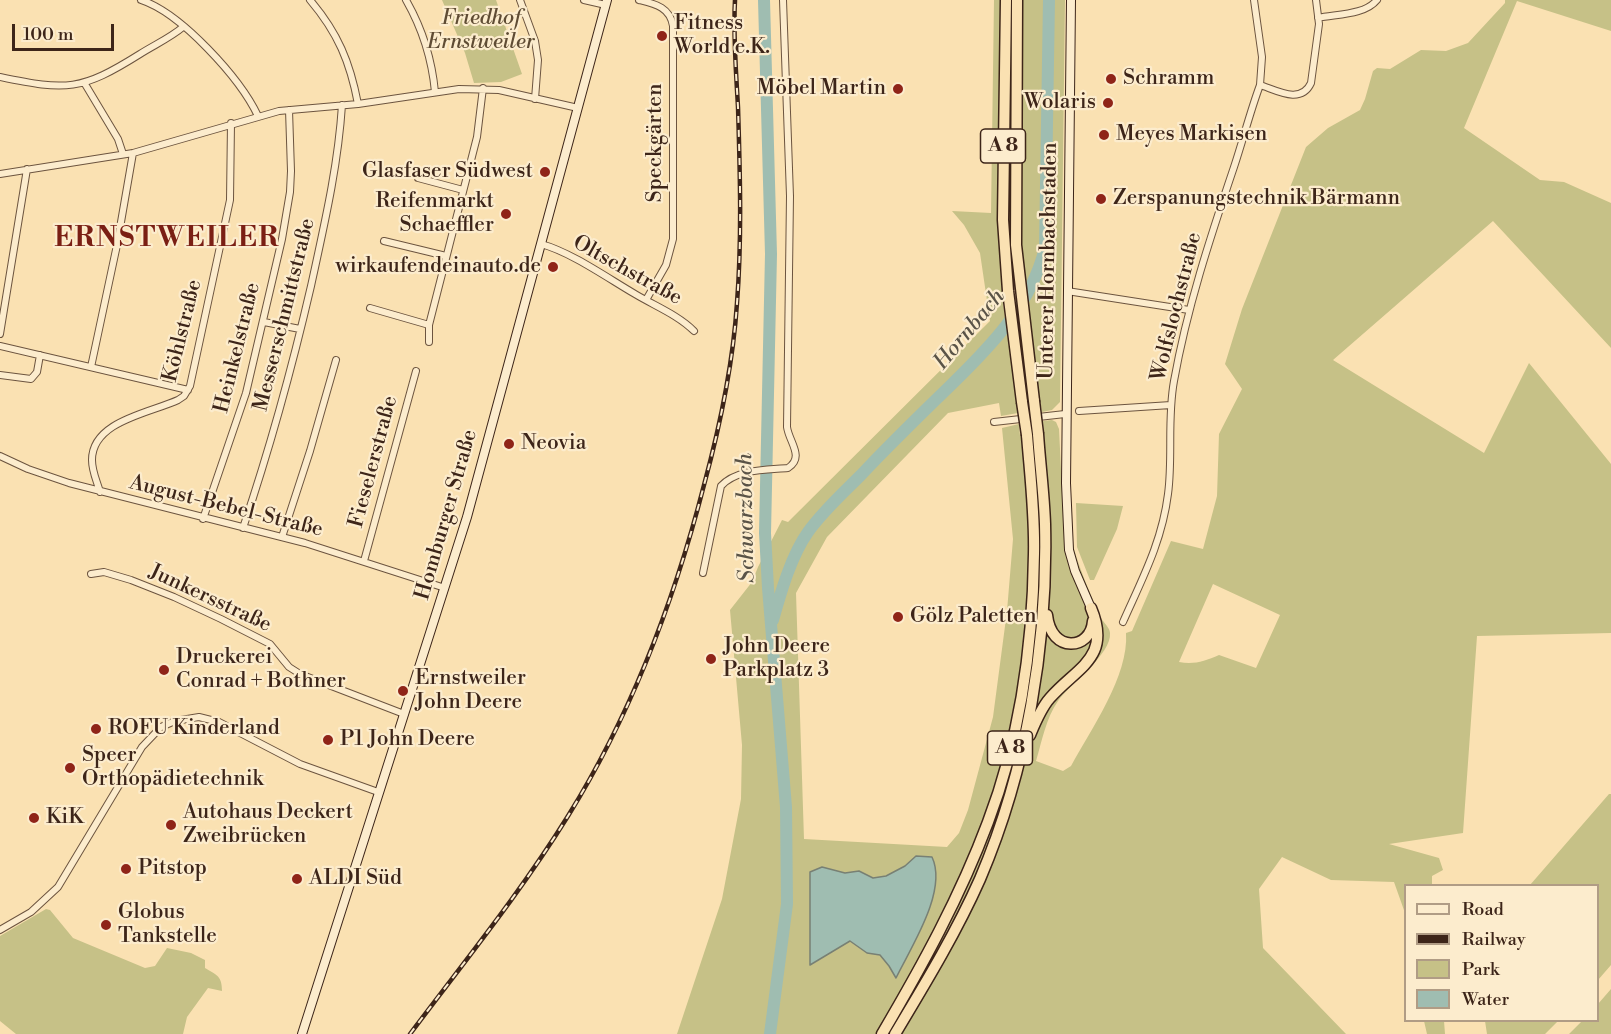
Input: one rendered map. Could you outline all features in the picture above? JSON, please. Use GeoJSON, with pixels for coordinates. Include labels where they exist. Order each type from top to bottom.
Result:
{"type":"FeatureCollection","features":[{"type":"Feature","properties":{"kind":"highway","name":"A 8"},"geometry":{"type":"LineString","coordinates":[[1006,0],[1003,220],[1016,356],[1028,401]]}},
{"type":"Feature","properties":{"kind":"highway","name":"A 8"},"geometry":{"type":"LineString","coordinates":[[895,1034],[946,946],[980,878],[1020,758],[1037,671],[1044,590],[1045,523],[1028,401],[1026,344],[1014,214],[1017,0]]}},
{"type":"Feature","properties":{"kind":"highway","name":"A 8"},"geometry":{"type":"LineString","coordinates":[[882,1034],[934,943],[968,872],[989,820],[1011,743],[1026,670],[1033,606],[1035,552],[1032,434]]}},
{"type":"Feature","properties":{"kind":"highway"},"geometry":{"type":"LineString","coordinates":[[1044,590],[1048,626],[1059,641],[1077,642],[1089,634],[1094,622],[1091,608]]}},
{"type":"Feature","properties":{"kind":"highway"},"geometry":{"type":"LineString","coordinates":[[1020,758],[1050,698],[1082,669],[1092,653],[1098,628],[1091,608]]}},
{"type":"Feature","properties":{"kind":"main road","name":"Unterer Hornbachstaden"},"geometry":{"type":"LineString","coordinates":[[1071,0],[1066,291],[1066,483],[1069,550],[1075,572],[1091,608]]}},
{"type":"Feature","properties":{"kind":"main road","name":"Homburger Straße"},"geometry":{"type":"LineString","coordinates":[[302,1034],[469,508],[607,2]]}},
{"type":"Feature","properties":{"kind":"street"},"geometry":{"type":"LineString","coordinates":[[141,0],[157,7],[183,27],[218,60],[253,105],[258,116]]}},
{"type":"Feature","properties":{"kind":"street"},"geometry":{"type":"LineString","coordinates":[[310,0],[333,31],[344,51],[350,66],[358,104]]}},
{"type":"Feature","properties":{"kind":"street"},"geometry":{"type":"LineString","coordinates":[[406,0],[426,46],[435,92]]}},
{"type":"Feature","properties":{"kind":"street"},"geometry":{"type":"LineString","coordinates":[[520,0],[535,41],[538,60],[536,99]]}},
{"type":"Feature","properties":{"kind":"street"},"geometry":{"type":"LineString","coordinates":[[584,0],[607,2]]}},
{"type":"Feature","properties":{"kind":"street","name":"Speckgärten"},"geometry":{"type":"LineString","coordinates":[[639,0],[661,6],[669,15],[673,26],[673,239],[666,265],[646,300]]}},
{"type":"Feature","properties":{"kind":"street"},"geometry":{"type":"LineString","coordinates":[[703,573],[721,486],[727,478],[788,468],[795,464],[797,458],[787,427],[790,166],[783,0]]}},
{"type":"Feature","properties":{"kind":"street","name":"Wolfslochstraße"},"geometry":{"type":"LineString","coordinates":[[1123,622],[1162,529],[1168,491],[1171,405],[1190,310],[1260,85],[1262,57],[1254,0]]}},
{"type":"Feature","properties":{"kind":"street"},"geometry":{"type":"LineString","coordinates":[[1260,85],[1296,95],[1305,93],[1309,89],[1318,18],[1316,0]]}},
{"type":"Feature","properties":{"kind":"street"},"geometry":{"type":"LineString","coordinates":[[1318,18],[1362,10],[1371,7],[1377,0]]}},
{"type":"Feature","properties":{"kind":"street"},"geometry":{"type":"LineString","coordinates":[[0,77],[51,87],[85,84],[106,75],[183,27]]}},
{"type":"Feature","properties":{"kind":"street"},"geometry":{"type":"LineString","coordinates":[[85,84],[123,147],[123,154]]}},
{"type":"Feature","properties":{"kind":"street"},"geometry":{"type":"LineString","coordinates":[[429,342],[429,325],[477,138],[483,88]]}},
{"type":"Feature","properties":{"kind":"street"},"geometry":{"type":"LineString","coordinates":[[0,174],[133,153],[231,123],[289,110],[358,104],[435,92],[483,88],[578,108]]}},
{"type":"Feature","properties":{"kind":"street","name":"Messerschmittstraße"},"geometry":{"type":"LineString","coordinates":[[243,528],[270,446],[300,329],[334,180],[342,105]]}},
{"type":"Feature","properties":{"kind":"street","name":"Heinkelstraße"},"geometry":{"type":"LineString","coordinates":[[203,519],[238,417],[264,321],[290,192],[289,110]]}},
{"type":"Feature","properties":{"kind":"street","name":"Köhlstraße"},"geometry":{"type":"LineString","coordinates":[[100,492],[92,463],[94,448],[98,441],[117,424],[178,400],[188,390],[230,200],[231,123]]}},
{"type":"Feature","properties":{"kind":"street"},"geometry":{"type":"LineString","coordinates":[[91,367],[117,245],[133,153]]}},
{"type":"Feature","properties":{"kind":"street"},"geometry":{"type":"LineString","coordinates":[[0,334],[27,169]]}},
{"type":"Feature","properties":{"kind":"street"},"geometry":{"type":"LineString","coordinates":[[418,178],[463,190]]}},
{"type":"Feature","properties":{"kind":"street"},"geometry":{"type":"LineString","coordinates":[[384,241],[446,256]]}},
{"type":"Feature","properties":{"kind":"street","name":"Oltschstraße"},"geometry":{"type":"LineString","coordinates":[[542,244],[573,258],[682,320],[694,331]]}},
{"type":"Feature","properties":{"kind":"street"},"geometry":{"type":"LineString","coordinates":[[1066,291],[1190,310]]}},
{"type":"Feature","properties":{"kind":"street"},"geometry":{"type":"LineString","coordinates":[[370,308],[429,325]]}},
{"type":"Feature","properties":{"kind":"street"},"geometry":{"type":"LineString","coordinates":[[264,321],[300,329]]}},
{"type":"Feature","properties":{"kind":"street"},"geometry":{"type":"LineString","coordinates":[[0,346],[188,390]]}},
{"type":"Feature","properties":{"kind":"street"},"geometry":{"type":"LineString","coordinates":[[0,375],[31,379],[37,372],[40,356]]}},
{"type":"Feature","properties":{"kind":"street"},"geometry":{"type":"LineString","coordinates":[[282,537],[336,360]]}},
{"type":"Feature","properties":{"kind":"street","name":"Fieselerstraße"},"geometry":{"type":"LineString","coordinates":[[364,561],[416,370]]}},
{"type":"Feature","properties":{"kind":"street"},"geometry":{"type":"LineString","coordinates":[[1079,411],[1171,405]]}},
{"type":"Feature","properties":{"kind":"street"},"geometry":{"type":"LineString","coordinates":[[994,422],[1065,414]]}},
{"type":"Feature","properties":{"kind":"street","name":"August-Bebel-Straße"},"geometry":{"type":"LineString","coordinates":[[0,456],[37,473],[100,492],[282,537],[445,588]]}},
{"type":"Feature","properties":{"kind":"street","name":"Junkersstraße"},"geometry":{"type":"LineString","coordinates":[[91,574],[109,573],[174,597],[264,640],[300,674],[404,714]]}},
{"type":"Feature","properties":{"kind":"street"},"geometry":{"type":"LineString","coordinates":[[0,930],[31,912],[58,886],[142,747],[161,727],[175,720],[199,717],[219,722],[300,764],[378,792]]}},
{"type":"Feature","properties":{"kind":"green space","name":"Friedhof Ernstweiler"},"geometry":{"type":"Polygon","coordinates":[[[442,0],[496,0],[522,74],[501,82],[474,83],[465,53],[442,0]]]}},
{"type":"Feature","properties":{"kind":"green space"},"geometry":{"type":"Polygon","coordinates":[[[994,0],[1065,0],[1060,402],[1052,410],[1042,412],[1040,400],[1017,403],[1018,413],[1001,416],[999,403],[948,413],[827,537],[796,593],[804,839],[947,847],[959,833],[968,810],[993,717],[1007,611],[1013,539],[1002,428],[1019,424],[1020,436],[1044,433],[1043,421],[1056,422],[1059,429],[1065,550],[1074,549],[1097,609],[1110,631],[1109,641],[1097,660],[1063,694],[1050,715],[1036,761],[1063,771],[1071,766],[1107,702],[1121,667],[1126,633],[1132,631],[1171,541],[1203,549],[1217,496],[1219,434],[1242,389],[1225,364],[1242,309],[1306,147],[1328,128],[1360,110],[1373,71],[1377,68],[1390,69],[1421,50],[1446,51],[1468,43],[1505,3],[1505,0],[1611,0],[1611,31],[1517,1],[1464,128],[1540,180],[1564,182],[1611,203],[1611,348],[1493,221],[1333,360],[1484,453],[1529,363],[1611,464],[1611,633],[1477,636],[1463,833],[1389,844],[1439,858],[1443,870],[1432,876],[1432,884],[1404,884],[1404,910],[1394,882],[1331,880],[1282,857],[1259,889],[1263,948],[1346,1034],[677,1034],[722,899],[741,799],[742,745],[730,610],[752,582],[782,520],[788,522],[990,321],[980,253],[964,225],[952,211],[991,213],[994,0]],[[1024,276],[1002,296],[1011,362],[1031,337],[1024,276]],[[1213,584],[1179,662],[1199,662],[1219,655],[1256,668],[1280,615],[1213,584]]]}},
{"type":"Feature","properties":{"kind":"green space"},"geometry":{"type":"Polygon","coordinates":[[[1076,503],[1123,506],[1117,529],[1094,580],[1090,580],[1077,547],[1076,503]]]}},
{"type":"Feature","properties":{"kind":"green space"},"geometry":{"type":"Polygon","coordinates":[[[1611,794],[1611,965],[1599,979],[1599,884],[1531,884],[1611,794]]]}},
{"type":"Feature","properties":{"kind":"green space"},"geometry":{"type":"Polygon","coordinates":[[[46,909],[50,910],[73,938],[145,968],[155,966],[167,948],[191,953],[205,960],[205,968],[218,977],[222,991],[208,988],[187,1017],[183,1034],[16,1034],[0,1021],[0,936],[46,909]]]}},
{"type":"Feature","properties":{"kind":"green space"},"geometry":{"type":"Polygon","coordinates":[[[1611,989],[1611,1034],[1569,1034],[1581,1022],[1599,1022],[1599,1003],[1611,989]]]}},
{"type":"Feature","properties":{"kind":"green space"},"geometry":{"type":"Polygon","coordinates":[[[1424,1022],[1444,1022],[1445,1034],[1427,1034],[1424,1022]]]}},
{"type":"Feature","properties":{"kind":"green space"},"geometry":{"type":"Polygon","coordinates":[[[1485,1022],[1557,1022],[1545,1034],[1487,1034],[1485,1022]]]}},
{"type":"Feature","properties":{"kind":"water"},"geometry":{"type":"Polygon","coordinates":[[[916,856],[932,857],[936,871],[935,886],[926,919],[896,978],[880,955],[867,953],[850,941],[810,965],[810,872],[822,867],[845,873],[859,871],[873,878],[886,876],[905,866],[916,856]]]}},
{"type":"Feature","properties":{"kind":"waterway","name":"Schwarzbach"},"geometry":{"type":"LineString","coordinates":[[764,0],[771,254],[765,533],[786,807],[787,904],[770,1034]]}},
{"type":"Feature","properties":{"kind":"waterway","name":"Hornbach"},"geometry":{"type":"LineString","coordinates":[[773,620],[792,563],[814,524],[833,502],[981,355],[1020,306],[1039,269],[1045,248],[1049,0]]}},
{"type":"Feature","properties":{"kind":"railway"},"geometry":{"type":"LineString","coordinates":[[410,1034],[531,872],[591,777],[649,656],[679,572],[715,440],[725,395],[735,326],[740,254],[735,0]]}},
{"type":"Feature","properties":{"kind":"place","name":"Fitness World e.K."},"geometry":{"type":"Point","coordinates":[662,36]}},
{"type":"Feature","properties":{"kind":"place","name":"Schramm"},"geometry":{"type":"Point","coordinates":[1111,79]}},
{"type":"Feature","properties":{"kind":"place","name":"Möbel Martin"},"geometry":{"type":"Point","coordinates":[898,89]}},
{"type":"Feature","properties":{"kind":"place","name":"Wolaris"},"geometry":{"type":"Point","coordinates":[1108,103]}},
{"type":"Feature","properties":{"kind":"place","name":"Meyes Markisen"},"geometry":{"type":"Point","coordinates":[1104,135]}},
{"type":"Feature","properties":{"kind":"place","name":"Glasfaser Südwest"},"geometry":{"type":"Point","coordinates":[545,172]}},
{"type":"Feature","properties":{"kind":"place","name":"Zerspanungstechnik Bärmann"},"geometry":{"type":"Point","coordinates":[1101,199]}},
{"type":"Feature","properties":{"kind":"place","name":"Reifenmarkt Schaeffler"},"geometry":{"type":"Point","coordinates":[506,214]}},
{"type":"Feature","properties":{"kind":"place","name":"wirkaufendeinauto.de"},"geometry":{"type":"Point","coordinates":[553,267]}},
{"type":"Feature","properties":{"kind":"place","name":"Neovia"},"geometry":{"type":"Point","coordinates":[509,444]}},
{"type":"Feature","properties":{"kind":"place","name":"Gölz Paletten"},"geometry":{"type":"Point","coordinates":[898,617]}},
{"type":"Feature","properties":{"kind":"place","name":"John Deere Parkplatz 3"},"geometry":{"type":"Point","coordinates":[711,659]}},
{"type":"Feature","properties":{"kind":"place","name":"Druckerei Conrad + Bothner"},"geometry":{"type":"Point","coordinates":[164,670]}},
{"type":"Feature","properties":{"kind":"place","name":"Ernstweiler John Deere"},"geometry":{"type":"Point","coordinates":[403,691]}},
{"type":"Feature","properties":{"kind":"place","name":"ROFU Kinderland"},"geometry":{"type":"Point","coordinates":[96,729]}},
{"type":"Feature","properties":{"kind":"place","name":"P1 John Deere"},"geometry":{"type":"Point","coordinates":[328,740]}},
{"type":"Feature","properties":{"kind":"place","name":"Speer Orthopädietechnik"},"geometry":{"type":"Point","coordinates":[70,768]}},
{"type":"Feature","properties":{"kind":"place","name":"KiK"},"geometry":{"type":"Point","coordinates":[34,818]}},
{"type":"Feature","properties":{"kind":"place","name":"Autohaus Deckert Zweibrücken"},"geometry":{"type":"Point","coordinates":[171,825]}},
{"type":"Feature","properties":{"kind":"place","name":"Pitstop"},"geometry":{"type":"Point","coordinates":[126,869]}},
{"type":"Feature","properties":{"kind":"place","name":"ALDI Süd"},"geometry":{"type":"Point","coordinates":[297,879]}},
{"type":"Feature","properties":{"kind":"place","name":"Globus Tankstelle"},"geometry":{"type":"Point","coordinates":[106,925]}},
{"type":"Feature","properties":{"kind":"district","name":"ERNSTWEILER"},"geometry":{"type":"Point","coordinates":[167,240]}}]}
